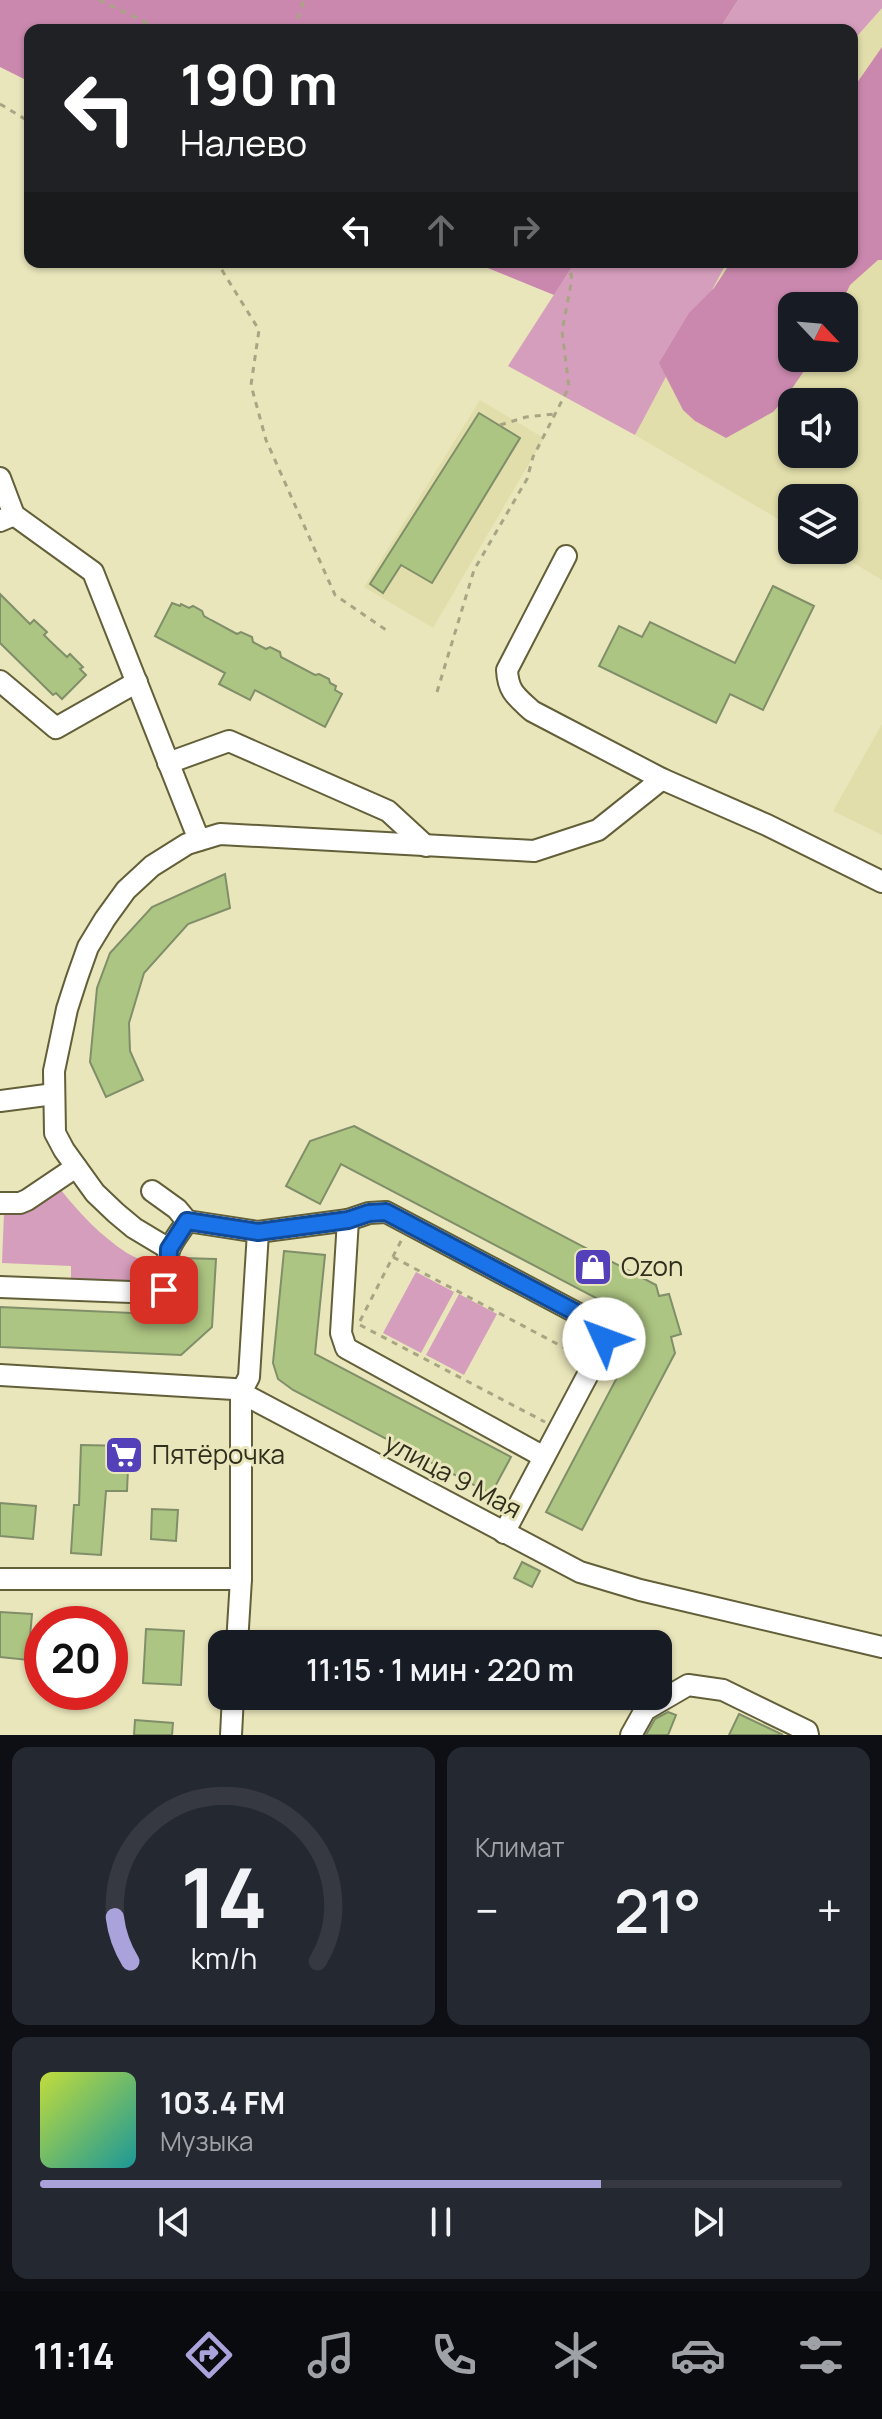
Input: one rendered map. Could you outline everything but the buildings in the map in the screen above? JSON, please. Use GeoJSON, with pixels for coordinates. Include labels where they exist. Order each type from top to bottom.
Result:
{"type":"FeatureCollection","features":[{"type":"Feature","properties":{"kind":"street"},"geometry":{"type":"LineString","coordinates":[[0,478],[7,518],[93,572],[199,840]]}},
{"type":"Feature","properties":{"kind":"street"},"geometry":{"type":"LineString","coordinates":[[566,556],[507,670],[507,685],[516,697],[532,711],[662,779],[767,825],[882,882]]}},
{"type":"Feature","properties":{"kind":"street"},"geometry":{"type":"LineString","coordinates":[[0,681],[56,728],[137,682]]}},
{"type":"Feature","properties":{"kind":"street"},"geometry":{"type":"LineString","coordinates":[[168,763],[229,741],[388,811],[426,846]]}},
{"type":"Feature","properties":{"kind":"street"},"geometry":{"type":"LineString","coordinates":[[169,1249],[134,1228],[95,1193],[55,1133],[54,1071],[67,1009],[88,947],[126,890],[152,866],[187,844],[220,834],[534,851],[598,830],[662,779]]}},
{"type":"Feature","properties":{"kind":"street"},"geometry":{"type":"LineString","coordinates":[[0,1101],[54,1094]]}},
{"type":"Feature","properties":{"kind":"street"},"geometry":{"type":"LineString","coordinates":[[0,1203],[27,1200],[76,1167]]}},
{"type":"Feature","properties":{"kind":"street"},"geometry":{"type":"LineString","coordinates":[[152,1191],[177,1209],[187,1221],[258,1232],[386,1212],[600,1327],[604,1339],[594,1363],[504,1533]]}},
{"type":"Feature","properties":{"kind":"street"},"geometry":{"type":"LineString","coordinates":[[348,1220],[341,1333],[346,1348],[544,1457]]}},
{"type":"Feature","properties":{"kind":"street"},"geometry":{"type":"LineString","coordinates":[[0,1287],[157,1293],[164,1290],[168,1283],[169,1249],[187,1221]]}},
{"type":"Feature","properties":{"kind":"street"},"geometry":{"type":"LineString","coordinates":[[238,1630],[241,1579],[241,1392],[249,1377],[258,1232]]}},
{"type":"Feature","properties":{"kind":"street","name":"улица 9 Мая"},"geometry":{"type":"LineString","coordinates":[[0,1375],[226,1387],[241,1392],[504,1533],[593,1577],[882,1647]]}},
{"type":"Feature","properties":{"kind":"street"},"geometry":{"type":"LineString","coordinates":[[0,1579],[241,1579]]}},
{"type":"Feature","properties":{"kind":"street"},"geometry":{"type":"LineString","coordinates":[[631,1735],[645,1710],[688,1685],[723,1690],[807,1731],[808,1735]]}},
{"type":"Feature","properties":{"kind":"street"},"geometry":{"type":"LineString","coordinates":[[231,1735],[232,1710]]}},
{"type":"Feature","properties":{"kind":"path"},"geometry":{"type":"LineString","coordinates":[[99,0],[149,24]]}},
{"type":"Feature","properties":{"kind":"path"},"geometry":{"type":"LineString","coordinates":[[296,24],[304,0]]}},
{"type":"Feature","properties":{"kind":"path"},"geometry":{"type":"LineString","coordinates":[[0,104],[24,118]]}},
{"type":"Feature","properties":{"kind":"path"},"geometry":{"type":"LineString","coordinates":[[223,268],[259,330],[251,385],[266,440],[335,595],[389,632]]}},
{"type":"Feature","properties":{"kind":"path"},"geometry":{"type":"LineString","coordinates":[[437,692],[474,570],[527,479],[533,457],[569,387],[562,331],[572,279],[569,268]]}},
{"type":"Feature","properties":{"kind":"path"},"geometry":{"type":"LineString","coordinates":[[500,425],[526,417],[555,414]]}},
{"type":"Feature","properties":{"kind":"path"},"geometry":{"type":"LineString","coordinates":[[410,1225],[358,1324],[559,1429]]}},
{"type":"Feature","properties":{"kind":"path"},"geometry":{"type":"LineString","coordinates":[[393,1257],[594,1363]]}},
{"type":"Feature","properties":{"kind":"shaded area"},"geometry":{"type":"Polygon","coordinates":[[[0,0],[738,0],[723,24],[24,24],[24,79],[0,67],[0,0]]]}},
{"type":"Feature","properties":{"kind":"shaded area"},"geometry":{"type":"Polygon","coordinates":[[[738,0],[882,0],[882,8],[858,35],[858,24],[723,24],[738,0]]]}},
{"type":"Feature","properties":{"kind":"shaded area"},"geometry":{"type":"Polygon","coordinates":[[[882,8],[882,580],[855,564],[858,564],[858,484],[778,484],[778,519],[635,435],[724,268],[858,268],[858,35],[882,8]]]}},
{"type":"Feature","properties":{"kind":"shaded area"},"geometry":{"type":"Polygon","coordinates":[[[882,47],[882,260],[878,260],[850,285],[847,292],[778,292],[778,372],[803,372],[792,388],[778,388],[778,407],[773,412],[726,438],[695,421],[683,410],[659,363],[689,313],[714,288],[727,268],[858,268],[858,81],[882,47]]]}},
{"type":"Feature","properties":{"kind":"shaded area"},"geometry":{"type":"Polygon","coordinates":[[[488,268],[571,268],[554,295],[488,268]]]}},
{"type":"Feature","properties":{"kind":"shaded area"},"geometry":{"type":"Polygon","coordinates":[[[571,268],[724,268],[635,435],[508,366],[571,268]]]}},
{"type":"Feature","properties":{"kind":"shaded area"},"geometry":{"type":"Polygon","coordinates":[[[480,400],[544,438],[433,628],[364,587],[480,400]]]}},
{"type":"Feature","properties":{"kind":"shaded area"},"geometry":{"type":"Polygon","coordinates":[[[882,724],[882,835],[833,811],[882,724]]]}},
{"type":"Feature","properties":{"kind":"shaded area"},"geometry":{"type":"Polygon","coordinates":[[[61,1190],[108,1239],[157,1268],[156,1280],[152,1283],[71,1279],[71,1266],[2,1263],[4,1213],[27,1210],[61,1190]]]}},
{"type":"Feature","properties":{"kind":"shaded area"},"geometry":{"type":"Polygon","coordinates":[[[416,1272],[454,1292],[421,1353],[383,1333],[416,1272]]]}},
{"type":"Feature","properties":{"kind":"shaded area"},"geometry":{"type":"Polygon","coordinates":[[[459,1294],[497,1314],[464,1375],[426,1355],[459,1294]]]}},
{"type":"Feature","properties":{"kind":"place","name":"Ozon"},"geometry":{"type":"Point","coordinates":[593,1267]}},
{"type":"Feature","properties":{"kind":"place","name":"Пятёрочка"},"geometry":{"type":"Point","coordinates":[124,1455]}},
{"type":"Feature","properties":{"kind":"route"},"geometry":{"type":"LineString","coordinates":[[164,1290],[168,1283],[169,1249],[187,1221],[258,1232],[386,1212],[594,1322],[600,1327],[604,1339]]}}]}
